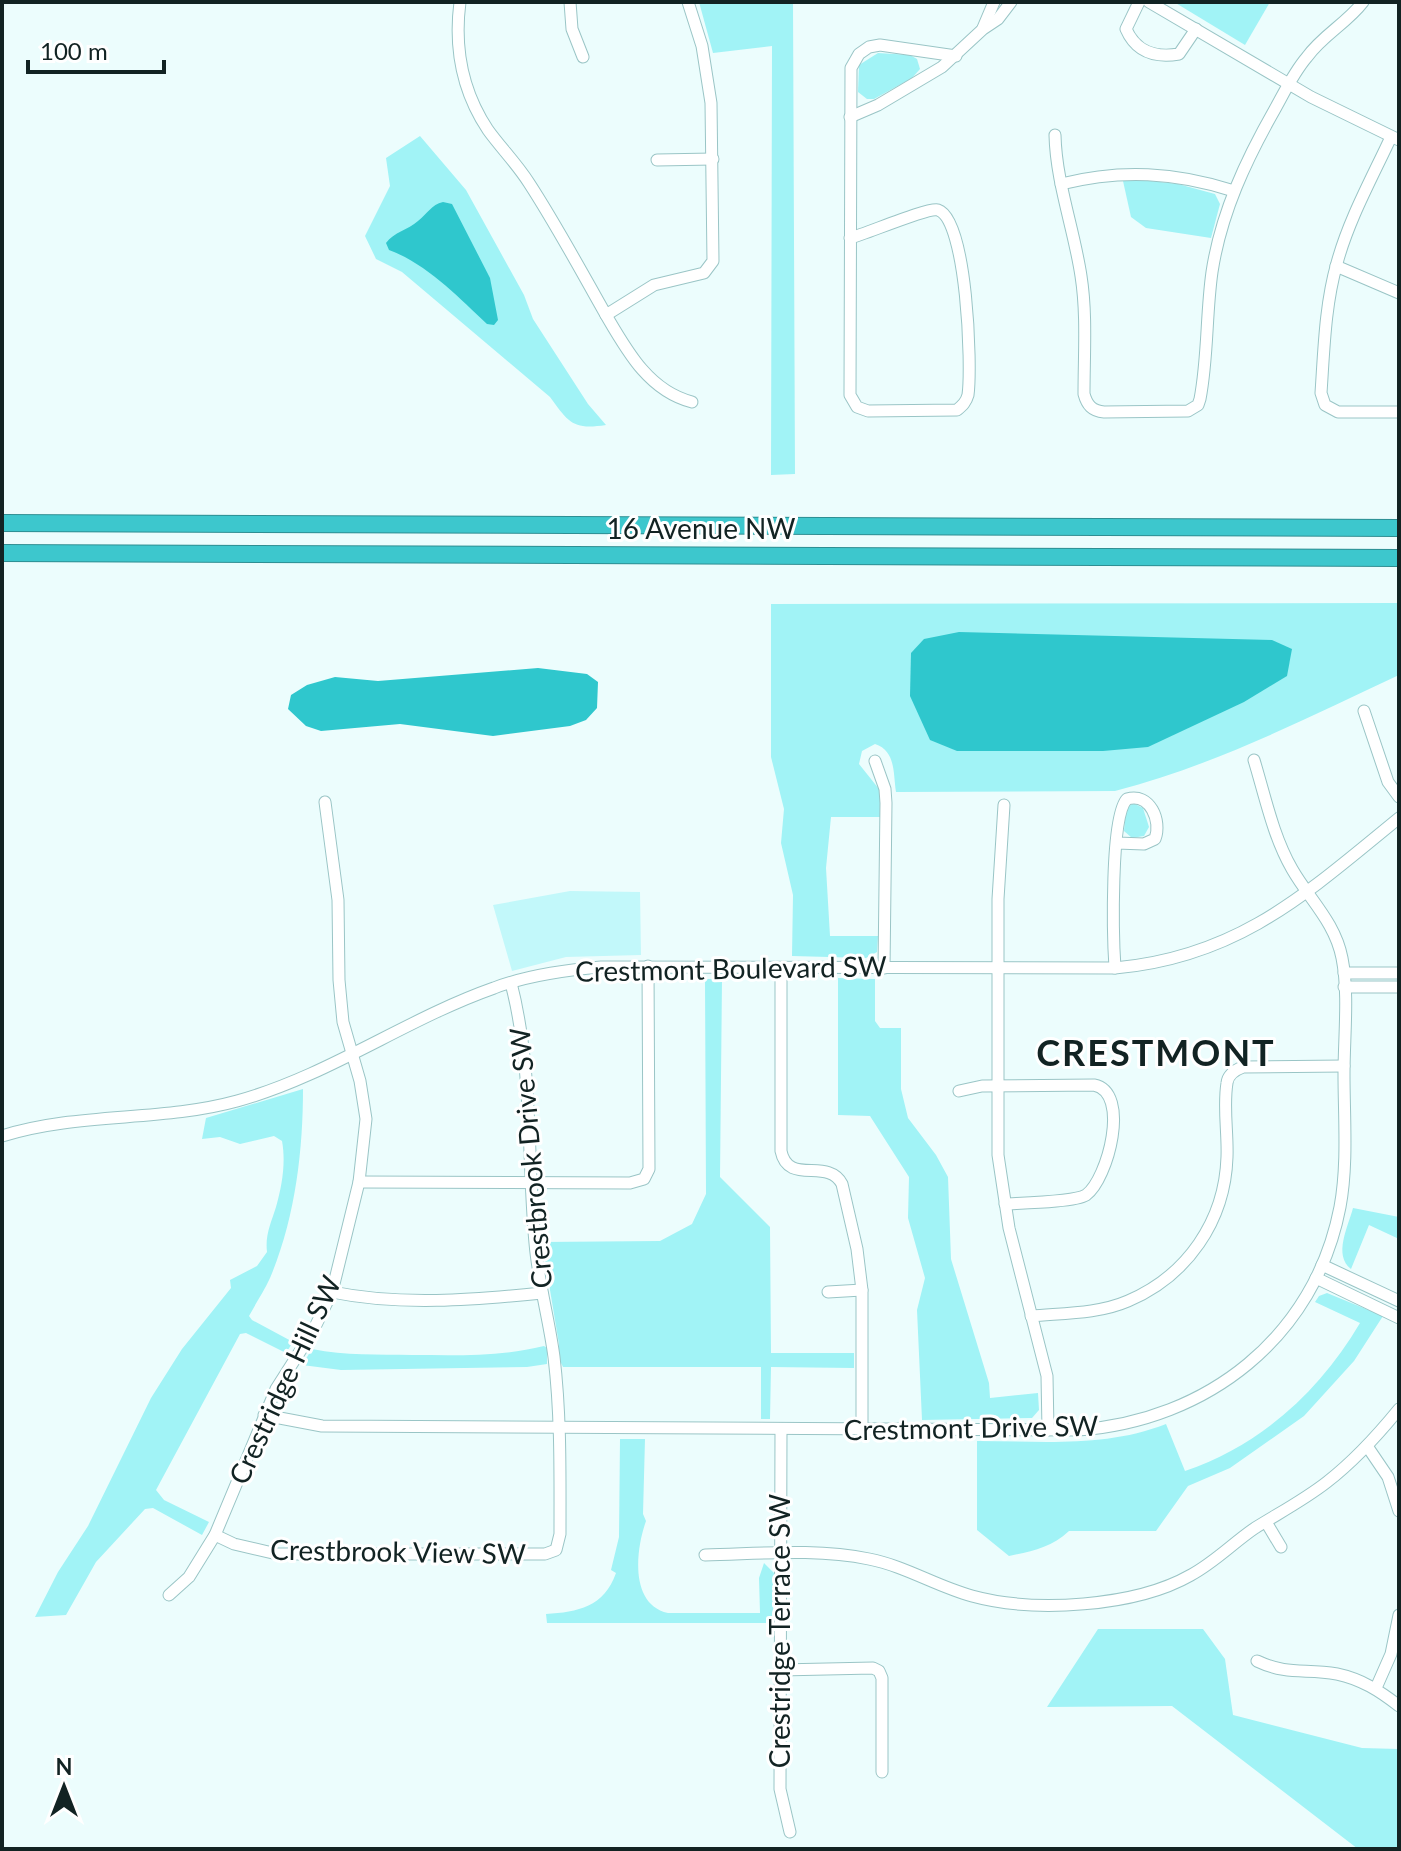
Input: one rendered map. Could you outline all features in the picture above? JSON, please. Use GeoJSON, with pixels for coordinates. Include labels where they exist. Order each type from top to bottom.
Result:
{"type":"FeatureCollection","features":[{"type":"Feature","properties":{"kind":"highway","name":"16 Avenue NW"},"geometry":{"type":"LineString","coordinates":[[2,523],[1399,528]]}},
{"type":"Feature","properties":{"kind":"highway","name":"16 Avenue NW"},"geometry":{"type":"LineString","coordinates":[[2,553],[1399,558]]}},
{"type":"Feature","properties":{"kind":"street"},"geometry":{"type":"LineString","coordinates":[[460,2],[457,29],[459,57],[472,100],[489,131],[530,183],[636,362],[661,389],[671,396],[692,402]]}},
{"type":"Feature","properties":{"kind":"street"},"geometry":{"type":"LineString","coordinates":[[570,2],[572,29],[583,57]]}},
{"type":"Feature","properties":{"kind":"street"},"geometry":{"type":"LineString","coordinates":[[606,315],[643,290],[671,279],[700,275],[711,266],[714,257],[708,77],[688,2]]}},
{"type":"Feature","properties":{"kind":"street"},"geometry":{"type":"LineString","coordinates":[[983,29],[994,2]]}},
{"type":"Feature","properties":{"kind":"street"},"geometry":{"type":"LineString","coordinates":[[850,117],[910,88],[956,56],[983,29],[998,19],[1011,2]]}},
{"type":"Feature","properties":{"kind":"street"},"geometry":{"type":"LineString","coordinates":[[1139,2],[1126,25],[1126,32],[1146,52],[1179,54],[1196,29]]}},
{"type":"Feature","properties":{"kind":"street"},"geometry":{"type":"LineString","coordinates":[[1149,2],[1289,84],[1395,139],[1349,229],[1336,266],[1325,337],[1322,400],[1338,412],[1399,412]]}},
{"type":"Feature","properties":{"kind":"street"},"geometry":{"type":"LineString","coordinates":[[1055,135],[1061,184],[1082,280],[1084,394],[1090,406],[1104,412],[1188,411],[1198,405],[1201,393],[1214,258],[1234,191],[1249,156],[1305,58],[1320,40],[1351,16],[1363,2]]}},
{"type":"Feature","properties":{"kind":"street"},"geometry":{"type":"LineString","coordinates":[[850,238],[930,209],[940,211],[949,218],[962,265],[967,303],[968,394],[957,410],[868,411],[853,403],[850,395],[850,238],[850,117],[851,68],[864,50],[880,45],[956,56]]}},
{"type":"Feature","properties":{"kind":"street"},"geometry":{"type":"LineString","coordinates":[[657,160],[713,159]]}},
{"type":"Feature","properties":{"kind":"street"},"geometry":{"type":"LineString","coordinates":[[1061,184],[1102,175],[1141,173],[1181,177],[1234,191]]}},
{"type":"Feature","properties":{"kind":"street"},"geometry":{"type":"LineString","coordinates":[[1336,266],[1399,293]]}},
{"type":"Feature","properties":{"kind":"street"},"geometry":{"type":"LineString","coordinates":[[1364,711],[1388,782],[1399,797]]}},
{"type":"Feature","properties":{"kind":"street","name":"Crestmont Drive SW"},"geometry":{"type":"LineString","coordinates":[[264,1415],[322,1426],[1078,1430],[1124,1425],[1163,1414],[1202,1397],[1263,1351],[1291,1318],[1322,1265],[1336,1222],[1343,1183],[1342,957],[1333,929],[1290,867],[1254,760]]}},
{"type":"Feature","properties":{"kind":"street"},"geometry":{"type":"LineString","coordinates":[[875,761],[885,789],[886,803],[884,968]]}},
{"type":"Feature","properties":{"kind":"street"},"geometry":{"type":"LineString","coordinates":[[1115,968],[1114,904],[1117,843],[1122,804],[1131,798],[1142,798],[1150,805],[1157,830],[1155,839],[1144,844],[1117,843]]}},
{"type":"Feature","properties":{"kind":"street","name":"Crestridge Hill SW"},"geometry":{"type":"LineString","coordinates":[[169,1595],[189,1577],[215,1535],[276,1389],[313,1331],[332,1292],[359,1182],[366,1119],[341,1002],[338,900],[325,802]]}},
{"type":"Feature","properties":{"kind":"street"},"geometry":{"type":"LineString","coordinates":[[1004,805],[998,899],[998,1155],[1005,1204],[1047,1376],[1048,1430]]}},
{"type":"Feature","properties":{"kind":"street","name":"Crestmont Boulevard SW"},"geometry":{"type":"LineString","coordinates":[[2,1136],[56,1124],[189,1111],[236,1102],[290,1084],[482,992],[573,969],[648,966],[1115,968],[1159,962],[1228,940],[1285,909],[1399,818]]}},
{"type":"Feature","properties":{"kind":"street"},"geometry":{"type":"LineString","coordinates":[[359,1182],[530,1185],[630,1183],[644,1179],[649,1169],[648,966]]}},
{"type":"Feature","properties":{"kind":"street"},"geometry":{"type":"LineString","coordinates":[[781,968],[782,1157],[793,1169],[830,1171],[839,1178],[855,1235],[862,1290],[862,1429]]}},
{"type":"Feature","properties":{"kind":"street"},"geometry":{"type":"LineString","coordinates":[[1344,973],[1399,973]]}},
{"type":"Feature","properties":{"kind":"street","name":"Crestbrook Drive SW"},"geometry":{"type":"LineString","coordinates":[[511,983],[521,1022],[528,1081],[530,1185],[542,1293],[554,1355],[560,1429]]}},
{"type":"Feature","properties":{"kind":"street"},"geometry":{"type":"LineString","coordinates":[[1344,987],[1399,987]]}},
{"type":"Feature","properties":{"kind":"street"},"geometry":{"type":"LineString","coordinates":[[1031,1316],[1097,1310],[1127,1302],[1168,1278],[1193,1253],[1211,1224],[1223,1189],[1227,1157],[1227,1081],[1235,1070],[1243,1067],[1344,1066]]}},
{"type":"Feature","properties":{"kind":"street"},"geometry":{"type":"LineString","coordinates":[[959,1091],[997,1085],[1099,1086],[1110,1094],[1113,1103],[1109,1151],[1090,1191],[1077,1199],[1005,1204]]}},
{"type":"Feature","properties":{"kind":"street"},"geometry":{"type":"LineString","coordinates":[[1322,1265],[1399,1301]]}},
{"type":"Feature","properties":{"kind":"street"},"geometry":{"type":"LineString","coordinates":[[1316,1278],[1399,1318]]}},
{"type":"Feature","properties":{"kind":"street"},"geometry":{"type":"LineString","coordinates":[[828,1292],[862,1290]]}},
{"type":"Feature","properties":{"kind":"street"},"geometry":{"type":"LineString","coordinates":[[332,1292],[376,1299],[426,1300],[542,1293]]}},
{"type":"Feature","properties":{"kind":"street"},"geometry":{"type":"LineString","coordinates":[[705,1555],[825,1554],[868,1559],[912,1571],[955,1590],[993,1601],[1096,1603],[1148,1594],[1214,1561],[1326,1482],[1367,1446],[1399,1409]]}},
{"type":"Feature","properties":{"kind":"street","name":"Crestbrook View SW"},"geometry":{"type":"LineString","coordinates":[[215,1535],[234,1544],[277,1554],[551,1553],[556,1550],[560,1534],[560,1429]]}},
{"type":"Feature","properties":{"kind":"street","name":"Crestridge Terrace SW"},"geometry":{"type":"LineString","coordinates":[[781,1429],[780,1789],[790,1832]]}},
{"type":"Feature","properties":{"kind":"street"},"geometry":{"type":"LineString","coordinates":[[1367,1446],[1392,1485],[1399,1511]]}},
{"type":"Feature","properties":{"kind":"street"},"geometry":{"type":"LineString","coordinates":[[1266,1522],[1281,1547]]}},
{"type":"Feature","properties":{"kind":"street"},"geometry":{"type":"LineString","coordinates":[[1376,1688],[1391,1654],[1399,1615]]}},
{"type":"Feature","properties":{"kind":"street"},"geometry":{"type":"LineString","coordinates":[[1257,1661],[1277,1670],[1338,1674],[1376,1688],[1399,1706]]}},
{"type":"Feature","properties":{"kind":"street"},"geometry":{"type":"LineString","coordinates":[[780,1670],[873,1668],[879,1671],[882,1678],[882,1772]]}},
{"type":"Feature","properties":{"kind":"shaded area"},"geometry":{"type":"Polygon","coordinates":[[[699,2],[793,2],[795,474],[771,475],[772,46],[713,53],[699,2]]]}},
{"type":"Feature","properties":{"kind":"shaded area"},"geometry":{"type":"Polygon","coordinates":[[[1174,2],[1270,2],[1245,45],[1174,2]]]}},
{"type":"Feature","properties":{"kind":"shaded area"},"geometry":{"type":"Polygon","coordinates":[[[878,53],[910,55],[917,59],[920,69],[912,78],[874,99],[867,99],[858,92],[859,65],[878,53]]]}},
{"type":"Feature","properties":{"kind":"shaded area"},"geometry":{"type":"Polygon","coordinates":[[[420,136],[466,190],[524,295],[533,319],[588,404],[606,425],[579,425],[567,419],[550,397],[402,272],[376,259],[365,236],[390,186],[386,158],[420,136]]]}},
{"type":"Feature","properties":{"kind":"shaded area"},"geometry":{"type":"Polygon","coordinates":[[[1123,181],[1178,184],[1215,194],[1220,204],[1211,238],[1146,228],[1131,217],[1123,181]]]}},
{"type":"Feature","properties":{"kind":"shaded area"},"geometry":{"type":"Polygon","coordinates":[[[443,202],[452,204],[490,278],[498,320],[494,325],[487,324],[429,272],[389,250],[386,243],[443,202]]]}},
{"type":"Feature","properties":{"kind":"shaded area"},"geometry":{"type":"Polygon","coordinates":[[[1399,603],[1399,675],[1224,755],[1152,781],[1115,791],[896,792],[887,752],[875,744],[862,751],[859,764],[879,789],[882,817],[831,817],[826,868],[830,936],[878,936],[877,952],[866,958],[792,956],[793,895],[781,843],[784,809],[771,757],[771,604],[1399,603]]]}},
{"type":"Feature","properties":{"kind":"shaded area"},"geometry":{"type":"Polygon","coordinates":[[[959,632],[1272,640],[1292,649],[1287,676],[1244,702],[1148,747],[1103,751],[957,751],[930,740],[910,696],[911,653],[924,639],[959,632]]]}},
{"type":"Feature","properties":{"kind":"shaded area"},"geometry":{"type":"Polygon","coordinates":[[[538,668],[587,674],[598,682],[597,708],[586,720],[570,726],[493,736],[400,724],[321,731],[306,726],[288,709],[291,695],[307,685],[335,677],[378,681],[538,668]]]}},
{"type":"Feature","properties":{"kind":"shaded area"},"geometry":{"type":"Polygon","coordinates":[[[1133,803],[1143,808],[1149,827],[1144,836],[1132,838],[1124,831],[1126,809],[1133,803]]]}},
{"type":"Feature","properties":{"kind":"shaded area"},"geometry":{"type":"Polygon","coordinates":[[[570,891],[640,892],[641,955],[566,957],[512,971],[493,905],[570,891]]]}},
{"type":"Feature","properties":{"kind":"shaded area"},"geometry":{"type":"Polygon","coordinates":[[[838,978],[875,979],[875,1021],[880,1028],[901,1028],[901,1089],[908,1118],[936,1155],[948,1177],[951,1259],[989,1383],[990,1398],[1038,1393],[1039,1410],[1032,1418],[922,1420],[917,1310],[925,1278],[908,1218],[909,1177],[870,1116],[838,1115],[838,978]]]}},
{"type":"Feature","properties":{"kind":"shaded area"},"geometry":{"type":"Polygon","coordinates":[[[705,979],[722,979],[720,1177],[770,1227],[771,1353],[854,1353],[854,1368],[771,1367],[770,1419],[761,1419],[761,1367],[563,1367],[559,1359],[542,1242],[660,1241],[692,1224],[706,1194],[705,979]]]}},
{"type":"Feature","properties":{"kind":"shaded area"},"geometry":{"type":"Polygon","coordinates":[[[303,1089],[299,1161],[286,1232],[270,1278],[249,1316],[293,1342],[286,1353],[246,1333],[240,1334],[156,1490],[164,1500],[209,1522],[202,1535],[153,1508],[145,1509],[96,1562],[66,1615],[35,1617],[58,1572],[88,1526],[151,1398],[182,1349],[231,1288],[230,1280],[257,1266],[267,1252],[268,1235],[283,1174],[282,1141],[274,1136],[240,1144],[220,1137],[202,1139],[206,1118],[303,1089]]]}},
{"type":"Feature","properties":{"kind":"shaded area"},"geometry":{"type":"Polygon","coordinates":[[[1353,1208],[1399,1217],[1399,1239],[1369,1225],[1351,1269],[1342,1249],[1353,1208]]]}},
{"type":"Feature","properties":{"kind":"shaded area"},"geometry":{"type":"Polygon","coordinates":[[[1327,1293],[1383,1316],[1354,1361],[1304,1416],[1230,1468],[1188,1486],[1156,1531],[1069,1531],[1048,1545],[1009,1556],[977,1530],[977,1441],[1096,1440],[1143,1432],[1166,1424],[1185,1471],[1213,1460],[1263,1431],[1307,1393],[1360,1323],[1315,1302],[1327,1293]]]}},
{"type":"Feature","properties":{"kind":"shaded area"},"geometry":{"type":"Polygon","coordinates":[[[547,1348],[547,1364],[527,1367],[341,1370],[302,1365],[312,1349],[362,1354],[462,1355],[495,1354],[547,1348]]]}},
{"type":"Feature","properties":{"kind":"shaded area"},"geometry":{"type":"Polygon","coordinates":[[[620,1439],[645,1439],[643,1514],[646,1521],[638,1560],[641,1587],[647,1599],[655,1608],[668,1613],[760,1613],[759,1578],[764,1563],[774,1573],[773,1629],[767,1629],[766,1623],[547,1623],[546,1614],[569,1612],[597,1600],[616,1573],[611,1570],[619,1537],[620,1439]]]}},
{"type":"Feature","properties":{"kind":"shaded area"},"geometry":{"type":"Polygon","coordinates":[[[1098,1629],[1203,1629],[1225,1659],[1233,1715],[1362,1748],[1399,1749],[1399,1849],[1358,1849],[1172,1706],[1047,1707],[1098,1629]]]}},
{"type":"Feature","properties":{"kind":"district","name":"CRESTMONT"},"geometry":{"type":"Point","coordinates":[1156,1053]}}]}
